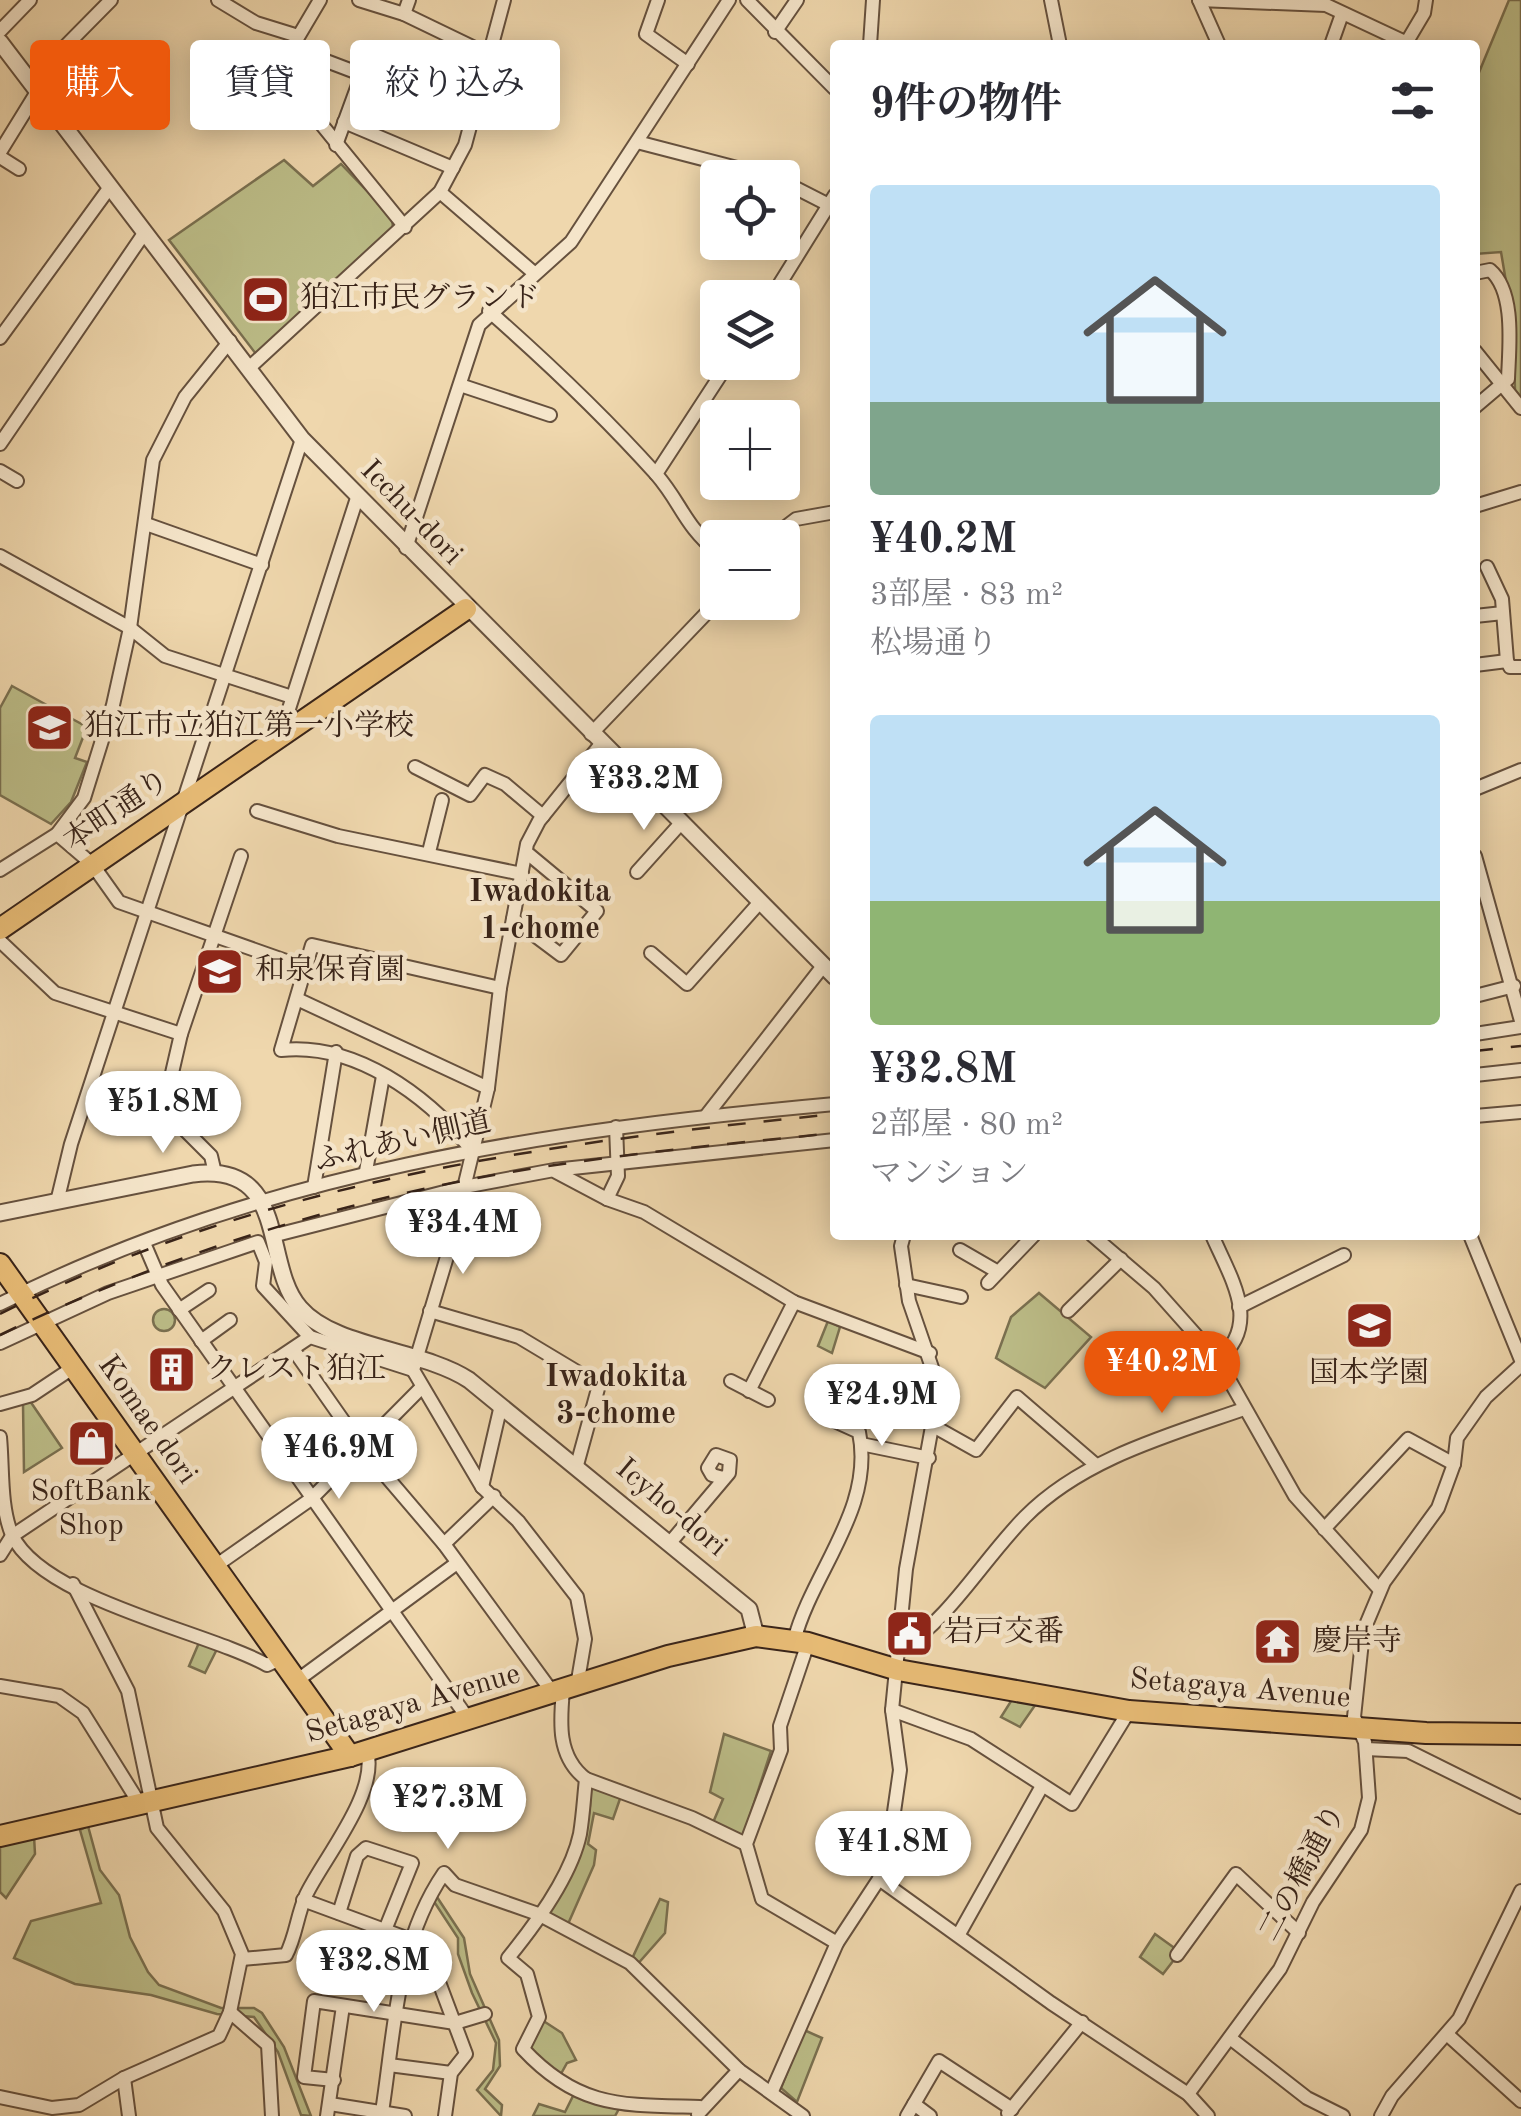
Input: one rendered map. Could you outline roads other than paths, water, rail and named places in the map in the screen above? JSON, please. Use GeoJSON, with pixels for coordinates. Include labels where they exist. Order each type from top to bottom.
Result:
{"type":"FeatureCollection","features":[{"type":"Feature","properties":{"kind":"main road","name":"本町通り"},"geometry":{"type":"LineString","coordinates":[[0,929],[466,609]]}},
{"type":"Feature","properties":{"kind":"main road","name":"Komae dori"},"geometry":{"type":"LineString","coordinates":[[0,1264],[278,1660],[358,1754]]}},
{"type":"Feature","properties":{"kind":"main road","name":"Setagaya Avenue"},"geometry":{"type":"LineString","coordinates":[[0,1836],[358,1754],[668,1656],[756,1636],[899,1660],[1129,1711],[1363,1739],[1521,1734]]}},
{"type":"Feature","properties":{"kind":"street"},"geometry":{"type":"LineString","coordinates":[[0,31],[30,0]]}},
{"type":"Feature","properties":{"kind":"street"},"geometry":{"type":"LineString","coordinates":[[75,40],[111,0]]}},
{"type":"Feature","properties":{"kind":"street"},"geometry":{"type":"LineString","coordinates":[[218,0],[291,40]]}},
{"type":"Feature","properties":{"kind":"street"},"geometry":{"type":"LineString","coordinates":[[296,40],[320,0]]}},
{"type":"Feature","properties":{"kind":"street"},"geometry":{"type":"LineString","coordinates":[[359,0],[404,14],[457,40]]}},
{"type":"Feature","properties":{"kind":"street"},"geometry":{"type":"LineString","coordinates":[[404,14],[409,0]]}},
{"type":"Feature","properties":{"kind":"street"},"geometry":{"type":"LineString","coordinates":[[493,40],[504,0]]}},
{"type":"Feature","properties":{"kind":"street"},"geometry":{"type":"LineString","coordinates":[[406,548],[478,325],[571,242],[729,0]]}},
{"type":"Feature","properties":{"kind":"street"},"geometry":{"type":"LineString","coordinates":[[747,0],[830,85]]}},
{"type":"Feature","properties":{"kind":"street"},"geometry":{"type":"LineString","coordinates":[[775,32],[797,0]]}},
{"type":"Feature","properties":{"kind":"street"},"geometry":{"type":"LineString","coordinates":[[870,40],[872,0]]}},
{"type":"Feature","properties":{"kind":"street"},"geometry":{"type":"LineString","coordinates":[[1050,0],[1059,40]]}},
{"type":"Feature","properties":{"kind":"street"},"geometry":{"type":"LineString","coordinates":[[1217,40],[1199,0],[1326,4],[1397,40]]}},
{"type":"Feature","properties":{"kind":"street"},"geometry":{"type":"LineString","coordinates":[[1408,40],[1426,0]]}},
{"type":"Feature","properties":{"kind":"street"},"geometry":{"type":"LineString","coordinates":[[651,2],[646,34],[688,64]]}},
{"type":"Feature","properties":{"kind":"street"},"geometry":{"type":"LineString","coordinates":[[1333,40],[1342,14]]}},
{"type":"Feature","properties":{"kind":"street","name":"Icchu-dori"},"geometry":{"type":"LineString","coordinates":[[0,42],[30,83]]}},
{"type":"Feature","properties":{"kind":"street"},"geometry":{"type":"LineString","coordinates":[[19,169],[0,154],[30,93]]}},
{"type":"Feature","properties":{"kind":"street"},"geometry":{"type":"LineString","coordinates":[[336,145],[350,106]]}},
{"type":"Feature","properties":{"kind":"street"},"geometry":{"type":"LineString","coordinates":[[344,122],[454,168]]}},
{"type":"Feature","properties":{"kind":"street","name":"Icchu-dori"},"geometry":{"type":"LineString","coordinates":[[66,130],[302,439],[829,972]]}},
{"type":"Feature","properties":{"kind":"street"},"geometry":{"type":"LineString","coordinates":[[324,130],[405,227]]}},
{"type":"Feature","properties":{"kind":"street"},"geometry":{"type":"LineString","coordinates":[[250,367],[440,192],[469,130]]}},
{"type":"Feature","properties":{"kind":"street"},"geometry":{"type":"LineString","coordinates":[[638,142],[707,160]]}},
{"type":"Feature","properties":{"kind":"street"},"geometry":{"type":"LineString","coordinates":[[0,338],[110,187]]}},
{"type":"Feature","properties":{"kind":"street"},"geometry":{"type":"LineString","coordinates":[[800,187],[830,199]]}},
{"type":"Feature","properties":{"kind":"street"},"geometry":{"type":"LineString","coordinates":[[440,192],[534,274]]}},
{"type":"Feature","properties":{"kind":"street"},"geometry":{"type":"LineString","coordinates":[[782,280],[830,203]]}},
{"type":"Feature","properties":{"kind":"street"},"geometry":{"type":"LineString","coordinates":[[0,444],[145,232]]}},
{"type":"Feature","properties":{"kind":"street"},"geometry":{"type":"LineString","coordinates":[[1480,271],[1490,270],[1497,276],[1509,324],[1508,379],[1480,404]]}},
{"type":"Feature","properties":{"kind":"street"},"geometry":{"type":"LineString","coordinates":[[490,311],[583,394],[656,474],[691,531],[700,538]]}},
{"type":"Feature","properties":{"kind":"street"},"geometry":{"type":"LineString","coordinates":[[0,870],[57,834],[84,798],[113,705],[130,628],[153,460],[184,397],[230,341]]}},
{"type":"Feature","properties":{"kind":"street"},"geometry":{"type":"LineString","coordinates":[[1480,357],[1521,408]]}},
{"type":"Feature","properties":{"kind":"street"},"geometry":{"type":"LineString","coordinates":[[656,474],[717,380]]}},
{"type":"Feature","properties":{"kind":"street"},"geometry":{"type":"LineString","coordinates":[[460,385],[550,415]]}},
{"type":"Feature","properties":{"kind":"street"},"geometry":{"type":"LineString","coordinates":[[57,1202],[146,914],[302,439]]}},
{"type":"Feature","properties":{"kind":"street"},"geometry":{"type":"LineString","coordinates":[[0,471],[17,481]]}},
{"type":"Feature","properties":{"kind":"street"},"geometry":{"type":"LineString","coordinates":[[1480,504],[1521,492]]}},
{"type":"Feature","properties":{"kind":"street"},"geometry":{"type":"LineString","coordinates":[[293,728],[286,718],[357,498]]}},
{"type":"Feature","properties":{"kind":"street"},"geometry":{"type":"LineString","coordinates":[[794,520],[830,513]]}},
{"type":"Feature","properties":{"kind":"street"},"geometry":{"type":"LineString","coordinates":[[146,524],[262,565]]}},
{"type":"Feature","properties":{"kind":"street"},"geometry":{"type":"LineString","coordinates":[[0,556],[130,628],[165,656],[292,697]]}},
{"type":"Feature","properties":{"kind":"street"},"geometry":{"type":"LineString","coordinates":[[1487,567],[1502,598],[1507,661],[1510,667],[1521,667]]}},
{"type":"Feature","properties":{"kind":"street"},"geometry":{"type":"LineString","coordinates":[[1480,615],[1503,613]]}},
{"type":"Feature","properties":{"kind":"street"},"geometry":{"type":"LineString","coordinates":[[701,620],[596,739],[544,816],[526,852],[500,988],[488,1088],[415,1363],[421,1388],[482,1487],[494,1496],[577,1597],[584,1639],[564,1690],[560,1728],[569,1764],[586,1778],[679,1812],[746,1844]]}},
{"type":"Feature","properties":{"kind":"street"},"geometry":{"type":"LineString","coordinates":[[1480,664],[1507,661]]}},
{"type":"Feature","properties":{"kind":"street"},"geometry":{"type":"LineString","coordinates":[[415,767],[444,790],[470,795],[485,774],[505,784],[544,816]]}},
{"type":"Feature","properties":{"kind":"street"},"geometry":{"type":"LineString","coordinates":[[1480,787],[1521,770]]}},
{"type":"Feature","properties":{"kind":"street"},"geometry":{"type":"LineString","coordinates":[[429,852],[444,790]]}},
{"type":"Feature","properties":{"kind":"street"},"geometry":{"type":"LineString","coordinates":[[256,811],[338,836],[522,874]]}},
{"type":"Feature","properties":{"kind":"street"},"geometry":{"type":"LineString","coordinates":[[637,872],[682,823]]}},
{"type":"Feature","properties":{"kind":"street"},"geometry":{"type":"LineString","coordinates":[[57,834],[92,864],[119,902],[306,968]]}},
{"type":"Feature","properties":{"kind":"street"},"geometry":{"type":"LineString","coordinates":[[513,919],[562,955],[597,912],[526,852]]}},
{"type":"Feature","properties":{"kind":"street"},"geometry":{"type":"LineString","coordinates":[[175,1120],[172,1074],[181,1034],[241,856]]}},
{"type":"Feature","properties":{"kind":"street"},"geometry":{"type":"LineString","coordinates":[[1480,873],[1521,1018],[1480,1032]]}},
{"type":"Feature","properties":{"kind":"street"},"geometry":{"type":"LineString","coordinates":[[652,953],[687,984],[760,902]]}},
{"type":"Feature","properties":{"kind":"street"},"geometry":{"type":"LineString","coordinates":[[0,941],[55,993],[181,1034]]}},
{"type":"Feature","properties":{"kind":"street"},"geometry":{"type":"LineString","coordinates":[[472,1149],[420,1100],[336,1052],[281,1050],[312,945],[500,988]]}},
{"type":"Feature","properties":{"kind":"street"},"geometry":{"type":"LineString","coordinates":[[706,1116],[829,972]]}},
{"type":"Feature","properties":{"kind":"street"},"geometry":{"type":"LineString","coordinates":[[1480,995],[1514,986]]}},
{"type":"Feature","properties":{"kind":"street"},"geometry":{"type":"LineString","coordinates":[[298,998],[488,1088]]}},
{"type":"Feature","properties":{"kind":"street"},"geometry":{"type":"LineString","coordinates":[[314,1188],[336,1052]]}},
{"type":"Feature","properties":{"kind":"street"},"geometry":{"type":"LineString","coordinates":[[1480,1074],[1521,1070]]}},
{"type":"Feature","properties":{"kind":"street"},"geometry":{"type":"LineString","coordinates":[[366,1170],[382,1076]]}},
{"type":"Feature","properties":{"kind":"street"},"geometry":{"type":"LineString","coordinates":[[89,1095],[175,1120],[211,1156],[215,1173]]}},
{"type":"Feature","properties":{"kind":"street","name":"ふれあい側道"},"geometry":{"type":"LineString","coordinates":[[0,1304],[144,1243],[366,1170],[616,1127],[830,1104]]}},
{"type":"Feature","properties":{"kind":"street"},"geometry":{"type":"LineString","coordinates":[[1480,1116],[1521,1112]]}},
{"type":"Feature","properties":{"kind":"street"},"geometry":{"type":"LineString","coordinates":[[607,1199],[618,1176],[616,1127]]}},
{"type":"Feature","properties":{"kind":"street"},"geometry":{"type":"LineString","coordinates":[[276,1234],[464,1187],[554,1170],[830,1141]]}},
{"type":"Feature","properties":{"kind":"street"},"geometry":{"type":"LineString","coordinates":[[554,1170],[607,1199],[644,1212],[794,1302],[930,1353]]}},
{"type":"Feature","properties":{"kind":"street"},"geometry":{"type":"LineString","coordinates":[[0,1213],[166,1179],[215,1173],[235,1180],[262,1203]]}},
{"type":"Feature","properties":{"kind":"street","name":"Icyho-dori"},"geometry":{"type":"LineString","coordinates":[[262,1203],[276,1234],[284,1282],[304,1313],[328,1329],[415,1363],[454,1371],[501,1404],[749,1609],[756,1636]]}},
{"type":"Feature","properties":{"kind":"street"},"geometry":{"type":"LineString","coordinates":[[772,2091],[837,1944],[879,1879],[891,1833],[900,1770],[892,1710],[906,1569],[939,1388],[906,1285],[903,1240]]}},
{"type":"Feature","properties":{"kind":"street"},"geometry":{"type":"LineString","coordinates":[[960,1250],[993,1277],[1029,1240]]}},
{"type":"Feature","properties":{"kind":"street"},"geometry":{"type":"LineString","coordinates":[[1098,1240],[1176,1312],[1218,1360],[1296,1496],[1380,1589]]}},
{"type":"Feature","properties":{"kind":"street"},"geometry":{"type":"LineString","coordinates":[[1214,1240],[1244,1322],[1240,1339],[1218,1360]]}},
{"type":"Feature","properties":{"kind":"street"},"geometry":{"type":"LineString","coordinates":[[1472,1240],[1521,1363]]}},
{"type":"Feature","properties":{"kind":"street"},"geometry":{"type":"LineString","coordinates":[[0,1343],[96,1297],[258,1242],[266,1262],[262,1286],[310,1337],[415,1363]]}},
{"type":"Feature","properties":{"kind":"street"},"geometry":{"type":"LineString","coordinates":[[144,1243],[158,1276],[201,1342],[469,1720]]}},
{"type":"Feature","properties":{"kind":"street"},"geometry":{"type":"LineString","coordinates":[[1240,1307],[1344,1255]]}},
{"type":"Feature","properties":{"kind":"street"},"geometry":{"type":"LineString","coordinates":[[1068,1311],[1120,1259]]}},
{"type":"Feature","properties":{"kind":"street"},"geometry":{"type":"LineString","coordinates":[[906,1285],[961,1297]]}},
{"type":"Feature","properties":{"kind":"street"},"geometry":{"type":"LineString","coordinates":[[180,1310],[209,1290]]}},
{"type":"Feature","properties":{"kind":"street"},"geometry":{"type":"LineString","coordinates":[[749,1390],[794,1302]]}},
{"type":"Feature","properties":{"kind":"street"},"geometry":{"type":"LineString","coordinates":[[430,1311],[519,1337],[599,1385],[577,1465]]}},
{"type":"Feature","properties":{"kind":"street"},"geometry":{"type":"LineString","coordinates":[[201,1342],[230,1320]]}},
{"type":"Feature","properties":{"kind":"street"},"geometry":{"type":"LineString","coordinates":[[0,1555],[12,1536],[310,1337]]}},
{"type":"Feature","properties":{"kind":"street"},"geometry":{"type":"LineString","coordinates":[[293,1349],[363,1449],[564,1690]]}},
{"type":"Feature","properties":{"kind":"street","name":"二の橋通り"},"geometry":{"type":"LineString","coordinates":[[1188,2094],[1280,1969],[1312,1902],[1361,1830],[1368,1798],[1363,1739],[1354,1717],[1363,1632],[1380,1589],[1429,1526],[1454,1464],[1458,1438],[1486,1397],[1521,1363]]}},
{"type":"Feature","properties":{"kind":"street"},"geometry":{"type":"LineString","coordinates":[[0,1404],[32,1395],[74,1366]]}},
{"type":"Feature","properties":{"kind":"street"},"geometry":{"type":"LineString","coordinates":[[731,1382],[768,1400]]}},
{"type":"Feature","properties":{"kind":"street"},"geometry":{"type":"LineString","coordinates":[[214,1567],[311,1499],[421,1388]]}},
{"type":"Feature","properties":{"kind":"street"},"geometry":{"type":"LineString","coordinates":[[935,1426],[976,1450],[1017,1397],[1096,1466]]}},
{"type":"Feature","properties":{"kind":"street"},"geometry":{"type":"LineString","coordinates":[[482,1487],[501,1404]]}},
{"type":"Feature","properties":{"kind":"street"},"geometry":{"type":"LineString","coordinates":[[899,1660],[1024,1518],[1096,1466],[1244,1409]]}},
{"type":"Feature","properties":{"kind":"street"},"geometry":{"type":"LineString","coordinates":[[819,1414],[859,1432],[861,1444],[852,1510],[801,1612],[801,1642],[780,1726],[781,1750],[746,1844],[762,1899],[837,1944]]}},
{"type":"Feature","properties":{"kind":"street"},"geometry":{"type":"LineString","coordinates":[[0,1437],[3,1505],[12,1536],[48,1570],[167,1629],[240,1650],[267,1665],[278,1660]]}},
{"type":"Feature","properties":{"kind":"street"},"geometry":{"type":"LineString","coordinates":[[1324,1529],[1408,1439],[1454,1464]]}},
{"type":"Feature","properties":{"kind":"street"},"geometry":{"type":"LineString","coordinates":[[861,1444],[928,1458]]}},
{"type":"Feature","properties":{"kind":"street"},"geometry":{"type":"LineString","coordinates":[[670,1544],[723,1478]]}},
{"type":"Feature","properties":{"kind":"street"},"geometry":{"type":"LineString","coordinates":[[444,1544],[494,1496]]}},
{"type":"Feature","properties":{"kind":"street"},"geometry":{"type":"LineString","coordinates":[[295,1682],[457,1563]]}},
{"type":"Feature","properties":{"kind":"street"},"geometry":{"type":"LineString","coordinates":[[73,1584],[128,1691],[146,1805]]}},
{"type":"Feature","properties":{"kind":"street"},"geometry":{"type":"LineString","coordinates":[[0,1686],[60,1696],[83,1713],[146,1805],[157,1828],[224,1911],[242,1960],[230,2012],[219,2036],[124,2078],[71,2107],[0,2097]]}},
{"type":"Feature","properties":{"kind":"street"},"geometry":{"type":"LineString","coordinates":[[892,1710],[971,1739],[1072,1804],[1129,1711]]}},
{"type":"Feature","properties":{"kind":"street"},"geometry":{"type":"LineString","coordinates":[[1363,1739],[1408,1750],[1521,1806]]}},
{"type":"Feature","properties":{"kind":"street"},"geometry":{"type":"LineString","coordinates":[[242,1960],[286,1956],[296,1936],[303,1900],[354,1808],[368,1770],[358,1754]]}},
{"type":"Feature","properties":{"kind":"street"},"geometry":{"type":"LineString","coordinates":[[586,1778],[576,1848],[508,1958],[527,1974],[539,2017],[523,2049],[558,2084],[600,2099],[699,2112],[738,2070]]}},
{"type":"Feature","properties":{"kind":"street"},"geometry":{"type":"LineString","coordinates":[[959,1934],[1042,1786]]}},
{"type":"Feature","properties":{"kind":"street"},"geometry":{"type":"LineString","coordinates":[[338,1914],[357,1856],[366,1848],[412,1863],[386,1930]]}},
{"type":"Feature","properties":{"kind":"street"},"geometry":{"type":"LineString","coordinates":[[382,2112],[407,1946],[413,1941],[428,1894],[444,1873],[467,1890],[538,1914],[635,1967],[738,2070],[803,2116]]}},
{"type":"Feature","properties":{"kind":"street"},"geometry":{"type":"LineString","coordinates":[[1177,1955],[1236,1874],[1299,1932]]}},
{"type":"Feature","properties":{"kind":"street"},"geometry":{"type":"LineString","coordinates":[[879,1879],[1188,2094],[1208,2116]]}},
{"type":"Feature","properties":{"kind":"street"},"geometry":{"type":"LineString","coordinates":[[1381,2116],[1392,2096],[1448,2035],[1518,1908],[1521,1891]]}},
{"type":"Feature","properties":{"kind":"street"},"geometry":{"type":"LineString","coordinates":[[303,1900],[425,1945],[466,2054],[451,2073],[445,2116]]}},
{"type":"Feature","properties":{"kind":"street"},"geometry":{"type":"LineString","coordinates":[[334,2080],[304,2077],[314,2001],[454,2023],[485,2014]]}},
{"type":"Feature","properties":{"kind":"street"},"geometry":{"type":"LineString","coordinates":[[343,2006],[329,2110],[405,2116]]}},
{"type":"Feature","properties":{"kind":"street"},"geometry":{"type":"LineString","coordinates":[[230,2012],[268,2045],[272,2116]]}},
{"type":"Feature","properties":{"kind":"street"},"geometry":{"type":"LineString","coordinates":[[930,2116],[910,2110],[939,2061],[1009,2113],[1082,2022]]}},
{"type":"Feature","properties":{"kind":"street"},"geometry":{"type":"LineString","coordinates":[[1448,2035],[1521,2101]]}},
{"type":"Feature","properties":{"kind":"street"},"geometry":{"type":"LineString","coordinates":[[1230,2038],[1307,2098],[1343,2116]]}},
{"type":"Feature","properties":{"kind":"street"},"geometry":{"type":"LineString","coordinates":[[390,2065],[451,2073]]}},
{"type":"Feature","properties":{"kind":"street"},"geometry":{"type":"LineString","coordinates":[[124,2078],[129,2116]]}},
{"type":"Feature","properties":{"kind":"railway"},"geometry":{"type":"LineString","coordinates":[[1480,1050],[1521,1046]]}},
{"type":"Feature","properties":{"kind":"railway"},"geometry":{"type":"LineString","coordinates":[[0,1314],[100,1268],[201,1231],[304,1200],[408,1175],[620,1139],[830,1115]]}},
{"type":"Feature","properties":{"kind":"railway"},"geometry":{"type":"LineString","coordinates":[[0,1335],[186,1257],[380,1199],[551,1166],[830,1134]]}},
{"type":"Feature","properties":{"kind":"place","name":"狛江市民グランド"},"geometry":{"type":"Point","coordinates":[265,299]}},
{"type":"Feature","properties":{"kind":"place","name":"狛江市立狛江第一小学校"},"geometry":{"type":"Point","coordinates":[49,727]}},
{"type":"Feature","properties":{"kind":"place","name":"和泉保育園"},"geometry":{"type":"Point","coordinates":[220,971]}},
{"type":"Feature","properties":{"kind":"place","name":"国本学園"},"geometry":{"type":"Point","coordinates":[1369,1325]}},
{"type":"Feature","properties":{"kind":"place","name":"クレスト狛江"},"geometry":{"type":"Point","coordinates":[172,1370]}},
{"type":"Feature","properties":{"kind":"place","name":"SoftBank Shop"},"geometry":{"type":"Point","coordinates":[91,1443]}},
{"type":"Feature","properties":{"kind":"place","name":"岩戸交番"},"geometry":{"type":"Point","coordinates":[909,1633]}},
{"type":"Feature","properties":{"kind":"place","name":"慶岸寺"},"geometry":{"type":"Point","coordinates":[1277,1642]}},
{"type":"Feature","properties":{"kind":"district","name":"Iwadokita 1-chome"},"geometry":{"type":"Point","coordinates":[540,912]}},
{"type":"Feature","properties":{"kind":"district","name":"Iwadokita 3-chome"},"geometry":{"type":"Point","coordinates":[616,1396]}}]}
